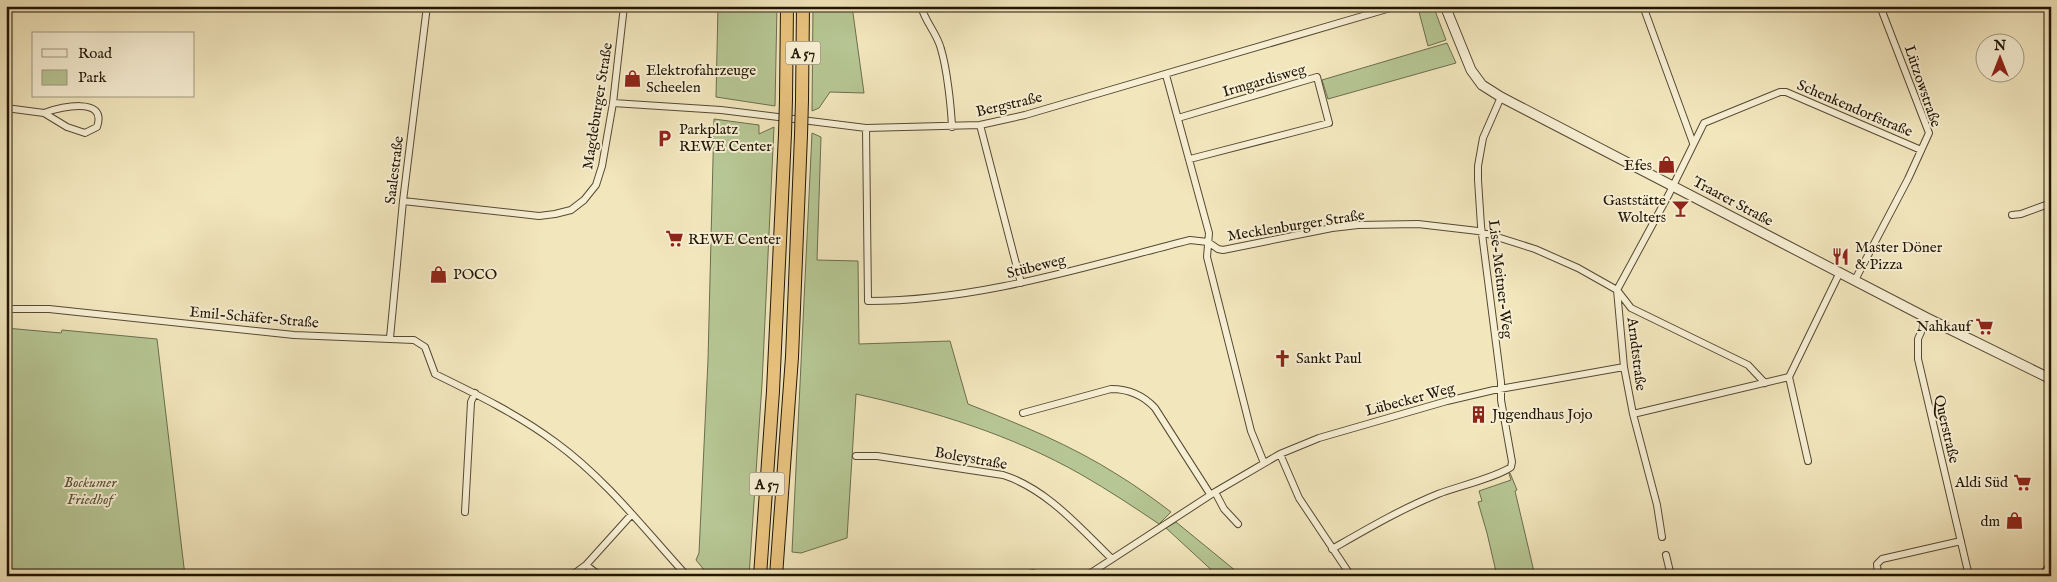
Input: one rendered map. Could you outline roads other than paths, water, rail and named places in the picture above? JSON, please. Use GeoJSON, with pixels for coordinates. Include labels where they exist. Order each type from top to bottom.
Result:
{"type":"FeatureCollection","features":[{"type":"Feature","properties":{"kind":"highway","name":"A 57"},"geometry":{"type":"LineString","coordinates":[[760,576],[775,357],[785,134],[787,6]]}},
{"type":"Feature","properties":{"kind":"highway","name":"A 57"},"geometry":{"type":"LineString","coordinates":[[776,576],[792,357],[804,6]]}},
{"type":"Feature","properties":{"kind":"street","name":"Saalestraße"},"geometry":{"type":"LineString","coordinates":[[390,338],[403,201],[427,6]]}},
{"type":"Feature","properties":{"kind":"street","name":"Magdeburger Straße"},"geometry":{"type":"LineString","coordinates":[[403,201],[538,216],[571,210],[584,200],[596,185],[602,166],[613,103],[624,6]]}},
{"type":"Feature","properties":{"kind":"street"},"geometry":{"type":"LineString","coordinates":[[921,6],[925,20],[936,36],[941,49],[952,127]]}},
{"type":"Feature","properties":{"kind":"street","name":"Bergstraße"},"geometry":{"type":"LineString","coordinates":[[613,103],[721,110],[866,128],[980,125],[1025,115],[1166,75],[1397,6]]}},
{"type":"Feature","properties":{"kind":"street","name":"Traarer Straße"},"geometry":{"type":"LineString","coordinates":[[1446,6],[1471,70],[1482,85],[1501,97],[1927,318],[2051,379]]}},
{"type":"Feature","properties":{"kind":"street"},"geometry":{"type":"LineString","coordinates":[[1643,6],[1693,143]]}},
{"type":"Feature","properties":{"kind":"street","name":"Lützowstraße"},"geometry":{"type":"LineString","coordinates":[[1855,280],[1929,133],[1880,6]]}},
{"type":"Feature","properties":{"kind":"street"},"geometry":{"type":"LineString","coordinates":[[1166,75],[1209,233],[1207,257],[1251,431],[1264,462]]}},
{"type":"Feature","properties":{"kind":"street","name":"Irmgardisweg"},"geometry":{"type":"LineString","coordinates":[[1178,118],[1316,77],[1329,123],[1190,159]]}},
{"type":"Feature","properties":{"kind":"street","name":"Schenkendorfstraße"},"geometry":{"type":"LineString","coordinates":[[1673,186],[1704,123],[1780,92],[1786,92],[1921,150]]}},
{"type":"Feature","properties":{"kind":"street","name":"Lise-Meitner-Weg"},"geometry":{"type":"LineString","coordinates":[[1332,550],[1406,508],[1511,467],[1512,462],[1482,233],[1478,166],[1484,138],[1501,97]]}},
{"type":"Feature","properties":{"kind":"street"},"geometry":{"type":"LineString","coordinates":[[6,108],[44,113],[67,127],[85,133],[97,127],[99,121],[98,115],[93,109],[86,106],[59,108],[44,113]]}},
{"type":"Feature","properties":{"kind":"street"},"geometry":{"type":"LineString","coordinates":[[980,125],[1021,283]]}},
{"type":"Feature","properties":{"kind":"street","name":"Stübeweg"},"geometry":{"type":"LineString","coordinates":[[866,128],[868,301],[931,299],[973,293],[1021,283],[1190,240],[1208,242]]}},
{"type":"Feature","properties":{"kind":"street"},"geometry":{"type":"LineString","coordinates":[[1673,186],[1618,290],[1631,308],[1748,365],[1765,383]]}},
{"type":"Feature","properties":{"kind":"street"},"geometry":{"type":"LineString","coordinates":[[2012,215],[2021,214],[2051,203]]}},
{"type":"Feature","properties":{"kind":"street","name":"Mecklenburger Straße"},"geometry":{"type":"LineString","coordinates":[[1208,242],[1223,250],[1332,228],[1358,225],[1418,224],[1449,227],[1482,233],[1535,249],[1578,268],[1618,290]]}},
{"type":"Feature","properties":{"kind":"street"},"geometry":{"type":"LineString","coordinates":[[1808,461],[1789,377],[1840,272]]}},
{"type":"Feature","properties":{"kind":"street","name":"Arndtstraße"},"geometry":{"type":"LineString","coordinates":[[1618,290],[1624,367],[1657,505],[1662,537]]}},
{"type":"Feature","properties":{"kind":"street","name":"Emil-Schäfer-Straße"},"geometry":{"type":"LineString","coordinates":[[6,309],[28,307],[294,335],[414,340],[425,347],[435,374],[475,393],[556,443],[609,489],[687,576]]}},
{"type":"Feature","properties":{"kind":"street","name":"Querstraße"},"geometry":{"type":"LineString","coordinates":[[1927,318],[1918,340],[1918,359],[1970,576]]}},
{"type":"Feature","properties":{"kind":"street","name":"Lübecker Weg"},"geometry":{"type":"LineString","coordinates":[[1086,576],[1212,493],[1264,462],[1318,438],[1375,420],[1447,401],[1501,389],[1624,367]]}},
{"type":"Feature","properties":{"kind":"street"},"geometry":{"type":"LineString","coordinates":[[1634,414],[1789,377]]}},
{"type":"Feature","properties":{"kind":"street"},"geometry":{"type":"LineString","coordinates":[[1023,413],[1111,388],[1124,389],[1136,394],[1147,400],[1155,408],[1212,493],[1238,524]]}},
{"type":"Feature","properties":{"kind":"street"},"geometry":{"type":"LineString","coordinates":[[465,512],[471,402],[475,393]]}},
{"type":"Feature","properties":{"kind":"street"},"geometry":{"type":"LineString","coordinates":[[1280,454],[1299,498],[1351,576]]}},
{"type":"Feature","properties":{"kind":"street","name":"Boleystraße"},"geometry":{"type":"LineString","coordinates":[[856,456],[887,457],[1016,479],[1039,492],[1112,559]]}},
{"type":"Feature","properties":{"kind":"street"},"geometry":{"type":"LineString","coordinates":[[570,576],[586,565],[632,514]]}},
{"type":"Feature","properties":{"kind":"street"},"geometry":{"type":"LineString","coordinates":[[1878,576],[1878,564],[1882,559],[1961,541]]}},
{"type":"Feature","properties":{"kind":"street"},"geometry":{"type":"LineString","coordinates":[[1666,555],[1671,576]]}},
{"type":"Feature","properties":{"kind":"street"},"geometry":{"type":"LineString","coordinates":[[586,565],[600,576]]}},
{"type":"Feature","properties":{"kind":"street"},"geometry":{"type":"LineString","coordinates":[[2044,576],[2051,566]]}},
{"type":"Feature","properties":{"kind":"street"},"geometry":{"type":"LineString","coordinates":[[1021,576],[1033,573],[1038,576]]}},
{"type":"Feature","properties":{"kind":"place","name":"Elektrofahrzeuge Scheelen"},"geometry":{"type":"Point","coordinates":[632,79]}},
{"type":"Feature","properties":{"kind":"place","name":"Parkplatz REWE Center"},"geometry":{"type":"Point","coordinates":[665,138]}},
{"type":"Feature","properties":{"kind":"place","name":"Efes"},"geometry":{"type":"Point","coordinates":[1666,165]}},
{"type":"Feature","properties":{"kind":"place","name":"Gaststätte Wolters"},"geometry":{"type":"Point","coordinates":[1680,209]}},
{"type":"Feature","properties":{"kind":"place","name":"REWE Center"},"geometry":{"type":"Point","coordinates":[674,239]}},
{"type":"Feature","properties":{"kind":"place","name":"Master Döner & Pizza"},"geometry":{"type":"Point","coordinates":[1841,256]}},
{"type":"Feature","properties":{"kind":"place","name":"POCO"},"geometry":{"type":"Point","coordinates":[439,274]}},
{"type":"Feature","properties":{"kind":"place","name":"Nahkauf"},"geometry":{"type":"Point","coordinates":[1985,326]}},
{"type":"Feature","properties":{"kind":"place","name":"Sankt Paul"},"geometry":{"type":"Point","coordinates":[1282,358]}},
{"type":"Feature","properties":{"kind":"place","name":"Jugendhaus Jojo"},"geometry":{"type":"Point","coordinates":[1478,414]}},
{"type":"Feature","properties":{"kind":"place","name":"Aldi Süd"},"geometry":{"type":"Point","coordinates":[2022,482]}},
{"type":"Feature","properties":{"kind":"place","name":"dm"},"geometry":{"type":"Point","coordinates":[2014,521]}},
{"type":"Feature","properties":{"kind":"park label","name":"Bockumer Friedhof"},"geometry":{"type":"Point","coordinates":[90,490]}}]}
